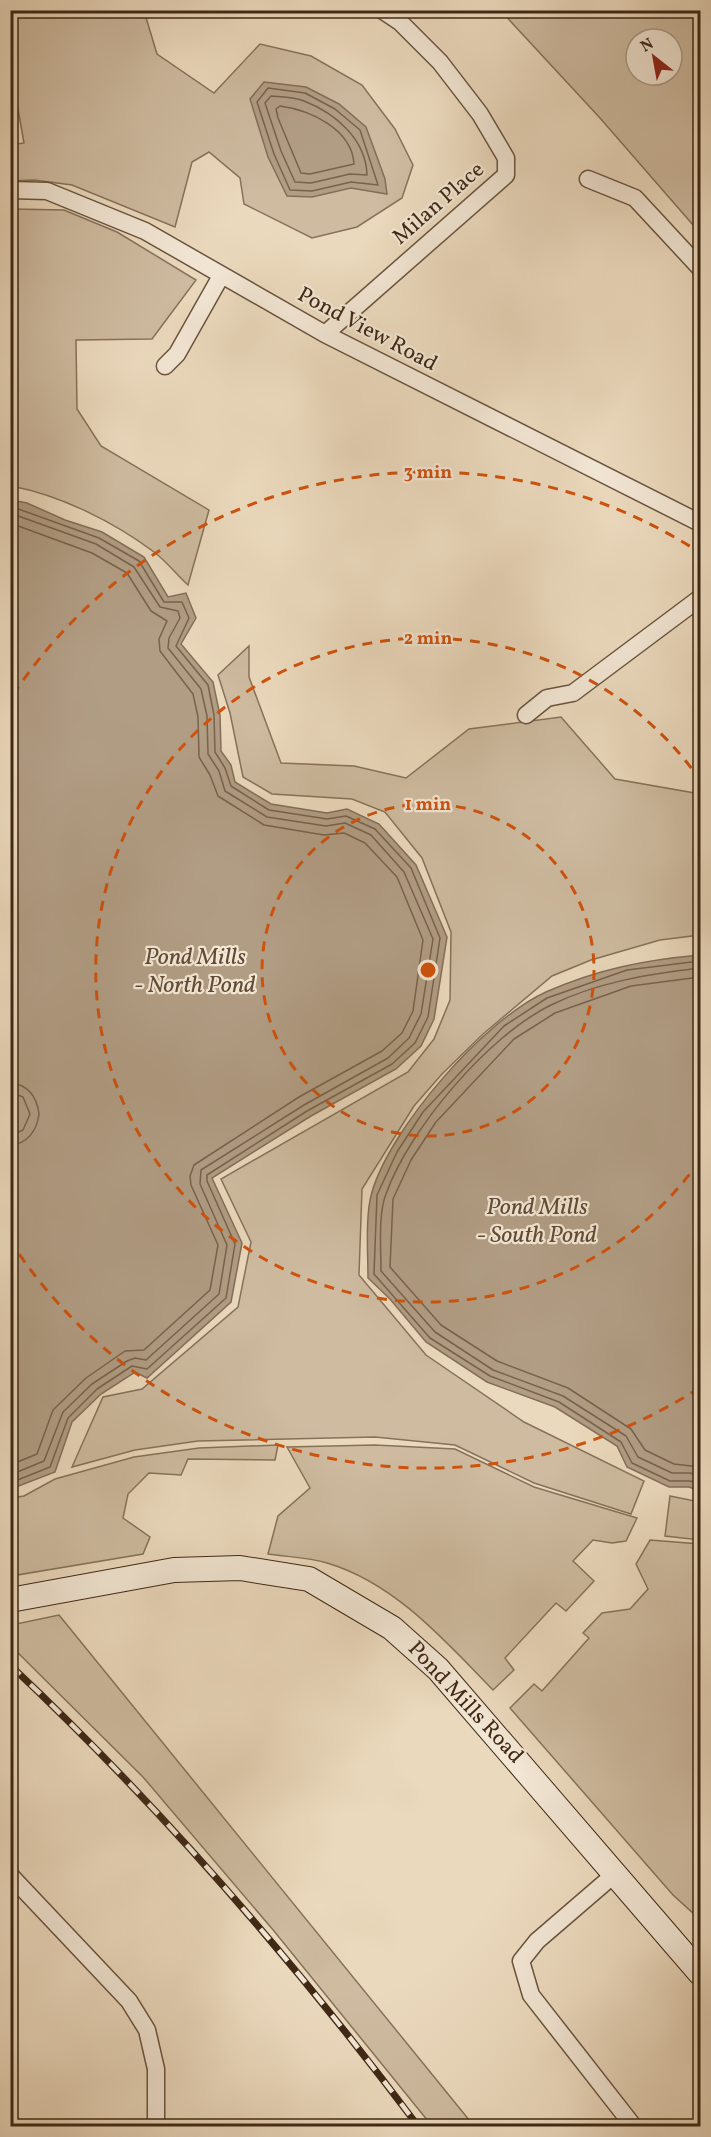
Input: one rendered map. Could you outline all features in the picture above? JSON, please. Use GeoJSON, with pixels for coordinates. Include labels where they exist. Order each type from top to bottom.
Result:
{"type":"FeatureCollection","features":[{"type":"Feature","properties":{"kind":"main road","name":"Pond Mills Road"},"geometry":{"type":"LineString","coordinates":[[10,1600],[174,1570],[240,1568],[309,1579],[392,1628],[438,1669],[698,1967]]}},
{"type":"Feature","properties":{"kind":"street","name":"Milan Place"},"geometry":{"type":"LineString","coordinates":[[325,334],[506,175],[506,158],[480,114],[440,62],[400,22],[382,10]]}},
{"type":"Feature","properties":{"kind":"street"},"geometry":{"type":"LineString","coordinates":[[588,179],[635,198],[700,268]]}},
{"type":"Feature","properties":{"kind":"street","name":"Pond View Road"},"geometry":{"type":"LineString","coordinates":[[10,190],[47,191],[135,227],[325,334],[700,523]]}},
{"type":"Feature","properties":{"kind":"street"},"geometry":{"type":"LineString","coordinates":[[165,366],[177,354],[221,276]]}},
{"type":"Feature","properties":{"kind":"street"},"geometry":{"type":"LineString","coordinates":[[526,715],[547,698],[573,693],[700,598]]}},
{"type":"Feature","properties":{"kind":"street"},"geometry":{"type":"LineString","coordinates":[[616,1873],[537,1941],[521,1961],[531,1995],[631,2123]]}},
{"type":"Feature","properties":{"kind":"street"},"geometry":{"type":"LineString","coordinates":[[10,1875],[129,2001],[147,2030],[156,2069],[156,2127]]}},
{"type":"Feature","properties":{"kind":"shaded area"},"geometry":{"type":"Polygon","coordinates":[[[10,11],[144,11],[157,54],[214,93],[260,44],[311,56],[362,85],[395,129],[413,165],[402,198],[357,227],[312,238],[244,204],[240,178],[209,152],[192,162],[175,227],[72,185],[34,180],[11,181],[11,145],[24,143],[11,70],[10,11]]]}},
{"type":"Feature","properties":{"kind":"shaded area"},"geometry":{"type":"Polygon","coordinates":[[[501,11],[700,11],[700,233],[600,118],[501,11]]]}},
{"type":"Feature","properties":{"kind":"shaded area"},"geometry":{"type":"Polygon","coordinates":[[[11,209],[64,210],[117,232],[196,280],[152,339],[76,340],[77,409],[101,446],[209,510],[188,585],[154,552],[122,530],[67,503],[11,486],[11,209]]]}},
{"type":"Feature","properties":{"kind":"shaded area"},"geometry":{"type":"Polygon","coordinates":[[[249,646],[249,677],[281,763],[354,766],[406,778],[469,729],[561,717],[615,779],[700,794],[700,935],[660,940],[591,960],[552,976],[483,1034],[442,1074],[414,1106],[362,1189],[359,1275],[426,1355],[524,1422],[644,1481],[631,1514],[534,1483],[455,1445],[375,1437],[198,1441],[135,1450],[72,1467],[103,1397],[142,1389],[238,1307],[251,1242],[221,1179],[408,1072],[434,1039],[450,1000],[451,932],[422,858],[385,812],[352,799],[272,794],[243,777],[230,713],[218,675],[249,646]]]}},
{"type":"Feature","properties":{"kind":"shaded area"},"geometry":{"type":"Polygon","coordinates":[[[278,1445],[275,1460],[188,1459],[181,1475],[149,1473],[128,1494],[123,1518],[150,1537],[143,1554],[11,1576],[11,1498],[24,1496],[55,1479],[134,1457],[199,1448],[278,1445]]]}},
{"type":"Feature","properties":{"kind":"shaded area"},"geometry":{"type":"Polygon","coordinates":[[[375,1445],[455,1449],[534,1487],[637,1518],[626,1541],[612,1543],[593,1540],[573,1561],[594,1581],[566,1611],[556,1603],[505,1658],[514,1670],[493,1690],[418,1616],[375,1584],[327,1563],[268,1554],[278,1516],[310,1488],[287,1447],[375,1445]]]}},
{"type":"Feature","properties":{"kind":"shaded area"},"geometry":{"type":"Polygon","coordinates":[[[670,1496],[700,1502],[700,1540],[665,1536],[670,1496]]]}},
{"type":"Feature","properties":{"kind":"shaded area"},"geometry":{"type":"Polygon","coordinates":[[[650,1540],[700,1544],[700,1916],[693,1913],[673,1895],[510,1708],[534,1684],[542,1691],[589,1638],[583,1633],[602,1613],[630,1609],[648,1589],[636,1564],[650,1540]]]}},
{"type":"Feature","properties":{"kind":"shaded area"},"geometry":{"type":"Polygon","coordinates":[[[59,1615],[474,2126],[432,2126],[274,1931],[143,1777],[11,1646],[11,1625],[59,1615]]]}},
{"type":"Feature","properties":{"kind":"water"},"geometry":{"type":"Polygon","coordinates":[[[264,82],[306,87],[339,104],[366,127],[385,179],[387,194],[351,188],[312,197],[287,196],[268,157],[250,99],[264,82]]]}},
{"type":"Feature","properties":{"kind":"water","name":"Pond Mills - North Pond"},"geometry":{"type":"Polygon","coordinates":[[[11,500],[27,503],[65,520],[102,532],[144,557],[168,597],[186,593],[196,618],[181,644],[213,682],[220,715],[221,751],[231,765],[235,782],[271,804],[327,813],[347,809],[379,824],[416,865],[447,937],[434,1019],[421,1046],[396,1069],[311,1116],[212,1178],[242,1243],[231,1302],[147,1378],[135,1372],[101,1394],[72,1422],[55,1472],[11,1489],[10,1129],[16,1113],[10,1100],[11,500]]]}},
{"type":"Feature","properties":{"kind":"water","name":"Pond Mills - South Pond"},"geometry":{"type":"Polygon","coordinates":[[[700,955],[700,1491],[689,1487],[669,1487],[627,1467],[617,1446],[555,1407],[487,1382],[426,1342],[390,1299],[368,1278],[367,1234],[372,1192],[382,1166],[398,1137],[443,1078],[495,1026],[546,992],[584,977],[641,963],[700,955]]]}},
{"type":"Feature","properties":{"kind":"railway"},"geometry":{"type":"LineString","coordinates":[[10,1665],[120,1773],[224,1887],[323,2005],[418,2126]]}}]}
